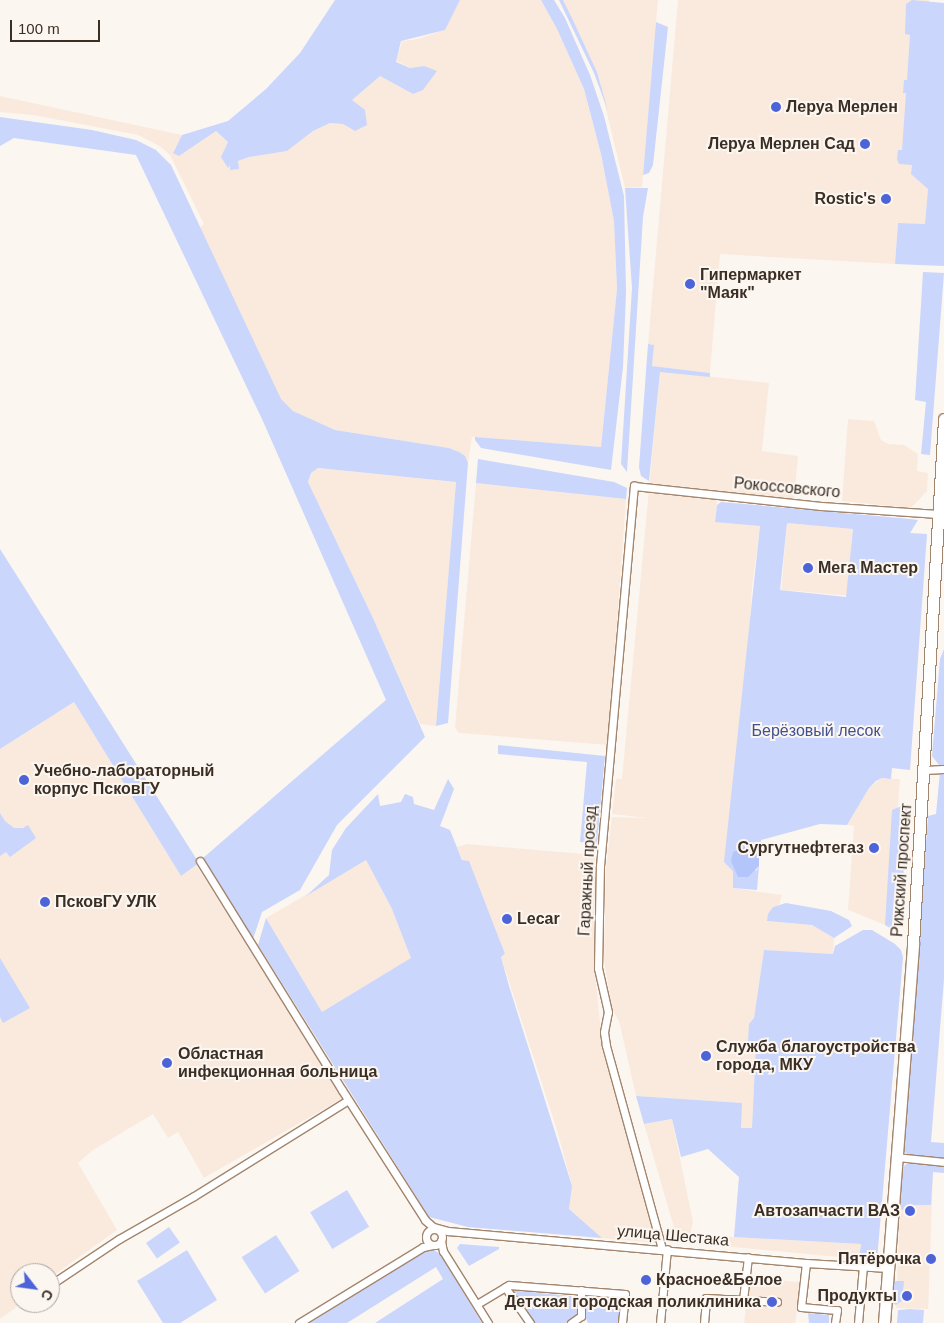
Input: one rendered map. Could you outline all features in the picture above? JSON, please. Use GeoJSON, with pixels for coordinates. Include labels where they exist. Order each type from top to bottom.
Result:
{"type":"FeatureCollection","features":[{"type":"Feature","properties":{"kind":"highway","name":"Рижский проспект"},"geometry":{"type":"LineString","coordinates":[[884,1323],[924,770],[944,420]]}},
{"type":"Feature","properties":{"kind":"street","name":"Рокоссовского"},"geometry":{"type":"LineString","coordinates":[[634,486],[821,506],[938,514]]}},
{"type":"Feature","properties":{"kind":"street","name":"Гаражный проезд"},"geometry":{"type":"LineString","coordinates":[[634,486],[600,866],[598,968],[608,1012],[604,1032],[606,1045],[665,1249]]}},
{"type":"Feature","properties":{"kind":"street"},"geometry":{"type":"LineString","coordinates":[[924,770],[944,769]]}},
{"type":"Feature","properties":{"kind":"street"},"geometry":{"type":"LineString","coordinates":[[200,861],[348,1100],[426,1220],[441,1232],[433,1243]]}},
{"type":"Feature","properties":{"kind":"street"},"geometry":{"type":"LineString","coordinates":[[60,1278],[119,1240],[194,1196],[348,1100]]}},
{"type":"Feature","properties":{"kind":"street"},"geometry":{"type":"LineString","coordinates":[[896,1157],[944,1162]]}},
{"type":"Feature","properties":{"kind":"street"},"geometry":{"type":"LineString","coordinates":[[426,1220],[427,1232],[433,1243],[443,1251],[488,1323]]}},
{"type":"Feature","properties":{"kind":"street"},"geometry":{"type":"LineString","coordinates":[[427,1232],[431,1229],[437,1229]]}},
{"type":"Feature","properties":{"kind":"street","name":"улица Шестака"},"geometry":{"type":"LineString","coordinates":[[437,1229],[806,1263],[888,1268]]}},
{"type":"Feature","properties":{"kind":"street","name":"улица Шестака"},"geometry":{"type":"LineString","coordinates":[[299,1323],[433,1243],[455,1232]]}},
{"type":"Feature","properties":{"kind":"street"},"geometry":{"type":"LineString","coordinates":[[660,1323],[665,1249]]}},
{"type":"Feature","properties":{"kind":"street"},"geometry":{"type":"LineString","coordinates":[[744,1300],[748,1257]]}},
{"type":"Feature","properties":{"kind":"street"},"geometry":{"type":"LineString","coordinates":[[806,1263],[802,1307],[837,1310],[835,1323]]}},
{"type":"Feature","properties":{"kind":"street"},"geometry":{"type":"LineString","coordinates":[[858,1323],[863,1266]]}},
{"type":"Feature","properties":{"kind":"street"},"geometry":{"type":"LineString","coordinates":[[477,1304],[509,1285],[625,1294],[622,1323]]}},
{"type":"Feature","properties":{"kind":"street"},"geometry":{"type":"LineString","coordinates":[[505,1287],[530,1323]]}},
{"type":"Feature","properties":{"kind":"street"},"geometry":{"type":"LineString","coordinates":[[572,1323],[580,1316],[581,1290]]}},
{"type":"Feature","properties":{"kind":"street"},"geometry":{"type":"LineString","coordinates":[[704,1323],[706,1298],[777,1302]]}},
{"type":"Feature","properties":{"kind":"shaded area"},"geometry":{"type":"Polygon","coordinates":[[[460,0],[541,0],[557,29],[584,89],[601,154],[614,221],[617,289],[601,447],[472,437],[468,463],[459,452],[449,448],[335,430],[293,411],[280,399],[200,227],[204,224],[170,155],[161,147],[138,135],[33,115],[0,112],[0,96],[182,135],[173,152],[216,131],[228,142],[230,164],[238,169],[238,161],[249,157],[287,151],[313,131],[330,123],[343,124],[355,131],[351,100],[380,76],[413,94],[424,66],[411,68],[396,61],[402,41],[418,39],[444,30],[460,0]]]}},
{"type":"Feature","properties":{"kind":"shaded area"},"geometry":{"type":"Polygon","coordinates":[[[563,0],[658,0],[642,187],[625,188],[597,72],[563,0]]]}},
{"type":"Feature","properties":{"kind":"shaded area"},"geometry":{"type":"Polygon","coordinates":[[[678,0],[929,0],[914,177],[929,178],[925,224],[898,223],[895,264],[720,254],[710,373],[652,366],[653,346],[648,344],[678,0]]]}},
{"type":"Feature","properties":{"kind":"shaded area"},"geometry":{"type":"Polygon","coordinates":[[[660,371],[769,383],[762,451],[798,456],[794,501],[718,494],[715,521],[760,526],[752,588],[733,888],[782,895],[779,905],[773,907],[767,921],[812,925],[834,938],[833,954],[764,950],[754,1018],[756,1042],[752,1129],[741,1128],[741,1103],[636,1096],[619,1021],[612,1009],[604,960],[606,868],[612,817],[647,818],[612,814],[616,779],[622,779],[660,371]]]}},
{"type":"Feature","properties":{"kind":"shaded area"},"geometry":{"type":"Polygon","coordinates":[[[848,419],[874,421],[881,440],[888,444],[904,445],[918,454],[917,471],[928,473],[927,491],[911,508],[842,501],[848,419]]]}},
{"type":"Feature","properties":{"kind":"shaded area"},"geometry":{"type":"Polygon","coordinates":[[[317,468],[456,482],[436,726],[420,724],[373,618],[308,482],[311,473],[317,468]]]}},
{"type":"Feature","properties":{"kind":"shaded area"},"geometry":{"type":"Polygon","coordinates":[[[476,483],[626,499],[608,745],[459,733],[455,728],[476,483]]]}},
{"type":"Feature","properties":{"kind":"shaded area"},"geometry":{"type":"Polygon","coordinates":[[[787,523],[853,529],[847,595],[781,590],[787,523]]]}},
{"type":"Feature","properties":{"kind":"shaded area","name":"Областная инфекционная больница"},"geometry":{"type":"Polygon","coordinates":[[[74,702],[181,876],[196,865],[343,1098],[204,1178],[178,1132],[168,1138],[153,1114],[93,1150],[78,1163],[117,1230],[60,1271],[60,1263],[10,1263],[10,1312],[0,1319],[0,749],[74,702]]]}},
{"type":"Feature","properties":{"kind":"shaded area","name":"Сургутнефтегаз"},"geometry":{"type":"Polygon","coordinates":[[[882,778],[900,779],[888,926],[848,910],[854,826],[847,825],[869,788],[882,778]]]}},
{"type":"Feature","properties":{"kind":"shaded area"},"geometry":{"type":"Polygon","coordinates":[[[749,841],[759,845],[759,866],[748,877],[738,877],[731,861],[733,852],[743,848],[749,841]]]}},
{"type":"Feature","properties":{"kind":"shaded area"},"geometry":{"type":"Polygon","coordinates":[[[467,844],[595,855],[594,962],[601,1033],[657,1243],[602,1238],[569,1209],[572,1186],[557,1130],[501,957],[505,955],[457,847],[467,844]]]}},
{"type":"Feature","properties":{"kind":"shaded area"},"geometry":{"type":"Polygon","coordinates":[[[366,860],[392,909],[412,958],[322,1012],[266,918],[366,860]]]}},
{"type":"Feature","properties":{"kind":"shaded area"},"geometry":{"type":"Polygon","coordinates":[[[672,1119],[693,1222],[690,1234],[675,1231],[644,1124],[672,1119]]]}},
{"type":"Feature","properties":{"kind":"shaded area"},"geometry":{"type":"Polygon","coordinates":[[[901,1171],[933,1172],[928,1309],[896,1308],[901,1171]]]}},
{"type":"Feature","properties":{"kind":"shaded area"},"geometry":{"type":"Polygon","coordinates":[[[691,1234],[861,1244],[859,1259],[690,1243],[691,1234]]]}},
{"type":"Feature","properties":{"kind":"shaded area","name":"Детская городская поликлиника"},"geometry":{"type":"Polygon","coordinates":[[[749,1277],[800,1282],[795,1323],[744,1323],[749,1277]]]}},
{"type":"Feature","properties":{"kind":"green space"},"geometry":{"type":"Polygon","coordinates":[[[335,0],[460,0],[445,30],[401,41],[396,62],[410,68],[424,66],[437,71],[423,90],[413,94],[380,76],[352,100],[365,110],[367,125],[355,131],[343,124],[330,123],[313,131],[287,151],[249,157],[238,161],[239,169],[230,170],[230,165],[228,168],[221,157],[228,142],[216,131],[179,156],[173,153],[182,135],[228,121],[266,89],[300,53],[335,0]]]}},
{"type":"Feature","properties":{"kind":"green space"},"geometry":{"type":"Polygon","coordinates":[[[541,0],[554,0],[565,18],[590,75],[604,116],[624,196],[626,293],[623,367],[611,470],[481,448],[475,440],[475,437],[601,447],[617,289],[614,221],[601,154],[584,89],[557,29],[541,0]]]}},
{"type":"Feature","properties":{"kind":"green space"},"geometry":{"type":"Polygon","coordinates":[[[559,0],[563,0],[597,72],[608,111],[594,73],[559,0]]]}},
{"type":"Feature","properties":{"kind":"green space"},"geometry":{"type":"Polygon","coordinates":[[[912,0],[944,3],[944,266],[895,264],[898,223],[925,224],[928,189],[911,174],[912,165],[899,164],[897,159],[898,150],[902,150],[906,93],[903,93],[904,80],[907,80],[910,35],[905,34],[906,4],[912,0]]]}},
{"type":"Feature","properties":{"kind":"green space"},"geometry":{"type":"Polygon","coordinates":[[[656,22],[668,27],[653,165],[649,173],[643,175],[656,22]]]}},
{"type":"Feature","properties":{"kind":"green space"},"geometry":{"type":"Polygon","coordinates":[[[0,117],[92,130],[136,140],[156,150],[171,165],[281,399],[293,411],[335,430],[449,448],[465,456],[468,463],[448,723],[436,726],[456,482],[318,468],[311,473],[308,482],[373,618],[425,737],[337,825],[300,890],[262,912],[253,939],[203,858],[386,700],[262,419],[136,155],[14,138],[0,146],[0,117]]]}},
{"type":"Feature","properties":{"kind":"green space"},"geometry":{"type":"Polygon","coordinates":[[[625,188],[648,188],[643,217],[627,472],[621,464],[632,288],[625,188]]]}},
{"type":"Feature","properties":{"kind":"green space"},"geometry":{"type":"Polygon","coordinates":[[[923,272],[944,273],[930,455],[921,454],[926,402],[915,400],[923,272]]]}},
{"type":"Feature","properties":{"kind":"green space"},"geometry":{"type":"Polygon","coordinates":[[[648,344],[654,345],[652,366],[710,373],[710,377],[660,372],[649,481],[641,476],[639,467],[648,344]]]}},
{"type":"Feature","properties":{"kind":"green space"},"geometry":{"type":"Polygon","coordinates":[[[478,459],[614,482],[627,488],[626,499],[476,483],[478,459]]]}},
{"type":"Feature","properties":{"kind":"green space","name":"Берёзовый лесок"},"geometry":{"type":"Polygon","coordinates":[[[721,502],[918,520],[910,533],[927,534],[910,770],[892,768],[891,779],[882,778],[876,781],[869,788],[847,825],[820,824],[761,840],[760,858],[759,845],[747,843],[743,848],[738,849],[756,871],[759,866],[757,890],[733,888],[733,871],[724,862],[760,526],[715,522],[717,505],[721,502]],[[787,523],[780,590],[846,597],[853,529],[787,523]]]}},
{"type":"Feature","properties":{"kind":"green space"},"geometry":{"type":"Polygon","coordinates":[[[0,549],[199,863],[181,876],[74,702],[0,749],[0,549]]]}},
{"type":"Feature","properties":{"kind":"green space"},"geometry":{"type":"Polygon","coordinates":[[[944,649],[944,765],[939,765],[932,756],[940,659],[944,649]]]}},
{"type":"Feature","properties":{"kind":"green space"},"geometry":{"type":"Polygon","coordinates":[[[498,745],[605,756],[597,843],[580,842],[587,762],[498,754],[498,745]]]}},
{"type":"Feature","properties":{"kind":"green space"},"geometry":{"type":"Polygon","coordinates":[[[940,772],[944,772],[944,979],[931,1142],[944,1143],[944,1158],[910,1156],[903,1151],[928,816],[936,814],[940,772]]]}},
{"type":"Feature","properties":{"kind":"green space"},"geometry":{"type":"Polygon","coordinates":[[[448,779],[454,789],[440,826],[450,830],[462,860],[469,861],[505,954],[501,957],[509,986],[572,1186],[569,1209],[602,1238],[468,1227],[429,1217],[258,945],[266,918],[322,1012],[411,958],[392,909],[366,860],[306,896],[329,875],[332,850],[346,828],[378,794],[380,806],[401,802],[405,794],[413,797],[414,804],[434,810],[448,779]]]}},
{"type":"Feature","properties":{"kind":"green space"},"geometry":{"type":"Polygon","coordinates":[[[904,805],[908,809],[900,925],[896,929],[885,925],[892,810],[904,805]]]}},
{"type":"Feature","properties":{"kind":"green space"},"geometry":{"type":"Polygon","coordinates":[[[0,813],[5,821],[14,828],[23,828],[28,825],[36,838],[10,857],[6,852],[0,856],[0,813]]]}},
{"type":"Feature","properties":{"kind":"green space"},"geometry":{"type":"Polygon","coordinates":[[[786,903],[831,911],[849,920],[852,926],[834,938],[812,925],[767,921],[768,914],[773,907],[786,903]]]}},
{"type":"Feature","properties":{"kind":"green space"},"geometry":{"type":"Polygon","coordinates":[[[863,930],[872,930],[895,944],[901,950],[903,957],[877,1260],[859,1259],[861,1244],[734,1237],[739,1177],[708,1149],[681,1157],[672,1119],[644,1124],[636,1096],[742,1103],[741,1128],[752,1128],[756,1043],[748,1042],[749,1024],[754,1018],[764,950],[833,954],[835,946],[863,930]]]}},
{"type":"Feature","properties":{"kind":"green space"},"geometry":{"type":"Polygon","coordinates":[[[0,958],[30,1008],[3,1023],[0,1017],[0,958]]]}},
{"type":"Feature","properties":{"kind":"green space"},"geometry":{"type":"Polygon","coordinates":[[[944,1163],[944,1173],[933,1172],[931,1205],[912,1205],[908,1207],[907,1212],[901,1209],[900,1205],[902,1169],[906,1164],[944,1163]]]}},
{"type":"Feature","properties":{"kind":"green space"},"geometry":{"type":"Polygon","coordinates":[[[347,1190],[369,1227],[332,1249],[310,1212],[347,1190]]]}},
{"type":"Feature","properties":{"kind":"green space"},"geometry":{"type":"Polygon","coordinates":[[[169,1227],[180,1243],[157,1259],[146,1243],[169,1227]]]}},
{"type":"Feature","properties":{"kind":"green space"},"geometry":{"type":"Polygon","coordinates":[[[276,1235],[299,1271],[265,1293],[242,1257],[276,1235]]]}},
{"type":"Feature","properties":{"kind":"green space"},"geometry":{"type":"Polygon","coordinates":[[[460,1244],[499,1247],[499,1249],[469,1266],[457,1248],[460,1244]]]}},
{"type":"Feature","properties":{"kind":"green space"},"geometry":{"type":"Polygon","coordinates":[[[187,1250],[217,1300],[180,1323],[163,1323],[137,1281],[187,1250]]]}},
{"type":"Feature","properties":{"kind":"green space"},"geometry":{"type":"Polygon","coordinates":[[[434,1250],[440,1254],[482,1323],[375,1323],[443,1279],[436,1267],[347,1323],[310,1323],[426,1251],[434,1250]]]}},
{"type":"Feature","properties":{"kind":"green space"},"geometry":{"type":"Polygon","coordinates":[[[904,1281],[902,1301],[896,1305],[891,1302],[893,1283],[904,1281]]]}},
{"type":"Feature","properties":{"kind":"green space"},"geometry":{"type":"Polygon","coordinates":[[[510,1290],[580,1297],[579,1313],[566,1323],[535,1323],[510,1290]]]}},
{"type":"Feature","properties":{"kind":"green space"},"geometry":{"type":"Polygon","coordinates":[[[584,1292],[624,1296],[621,1323],[588,1323],[583,1311],[584,1292]]]}},
{"type":"Feature","properties":{"kind":"green space"},"geometry":{"type":"Polygon","coordinates":[[[898,1310],[924,1310],[923,1323],[897,1323],[898,1310]]]}},
{"type":"Feature","properties":{"kind":"green space"},"geometry":{"type":"Polygon","coordinates":[[[808,1313],[829,1315],[829,1323],[809,1323],[808,1313]]]}},
{"type":"Feature","properties":{"kind":"place","name":"Леруа Мерлен"},"geometry":{"type":"Point","coordinates":[776,107]}},
{"type":"Feature","properties":{"kind":"place","name":"Леруа Мерлен Сад"},"geometry":{"type":"Point","coordinates":[865,144]}},
{"type":"Feature","properties":{"kind":"place","name":"Rostic's"},"geometry":{"type":"Point","coordinates":[886,199]}},
{"type":"Feature","properties":{"kind":"place","name":"Гипермаркет \"Маяк\""},"geometry":{"type":"Point","coordinates":[690,284]}},
{"type":"Feature","properties":{"kind":"place","name":"Мега Мастер"},"geometry":{"type":"Point","coordinates":[808,568]}},
{"type":"Feature","properties":{"kind":"place","name":"Учебно-лабораторный корпус ПсковГУ"},"geometry":{"type":"Point","coordinates":[24,780]}},
{"type":"Feature","properties":{"kind":"place","name":"Сургутнефтегаз"},"geometry":{"type":"Point","coordinates":[874,848]}},
{"type":"Feature","properties":{"kind":"place","name":"ПсковГУ УЛК"},"geometry":{"type":"Point","coordinates":[45,902]}},
{"type":"Feature","properties":{"kind":"place","name":"Lecar"},"geometry":{"type":"Point","coordinates":[507,919]}},
{"type":"Feature","properties":{"kind":"place","name":"Служба благоустройства города, МКУ"},"geometry":{"type":"Point","coordinates":[706,1056]}},
{"type":"Feature","properties":{"kind":"place","name":"Областная инфекционная больница"},"geometry":{"type":"Point","coordinates":[167,1063]}},
{"type":"Feature","properties":{"kind":"place","name":"Автозапчасти ВАЗ"},"geometry":{"type":"Point","coordinates":[910,1211]}},
{"type":"Feature","properties":{"kind":"place","name":"Пятёрочка"},"geometry":{"type":"Point","coordinates":[931,1259]}},
{"type":"Feature","properties":{"kind":"place","name":"Красное&Белое"},"geometry":{"type":"Point","coordinates":[646,1280]}},
{"type":"Feature","properties":{"kind":"place","name":"Продукты"},"geometry":{"type":"Point","coordinates":[907,1296]}},
{"type":"Feature","properties":{"kind":"place","name":"Детская городская поликлиника"},"geometry":{"type":"Point","coordinates":[772,1302]}}]}
